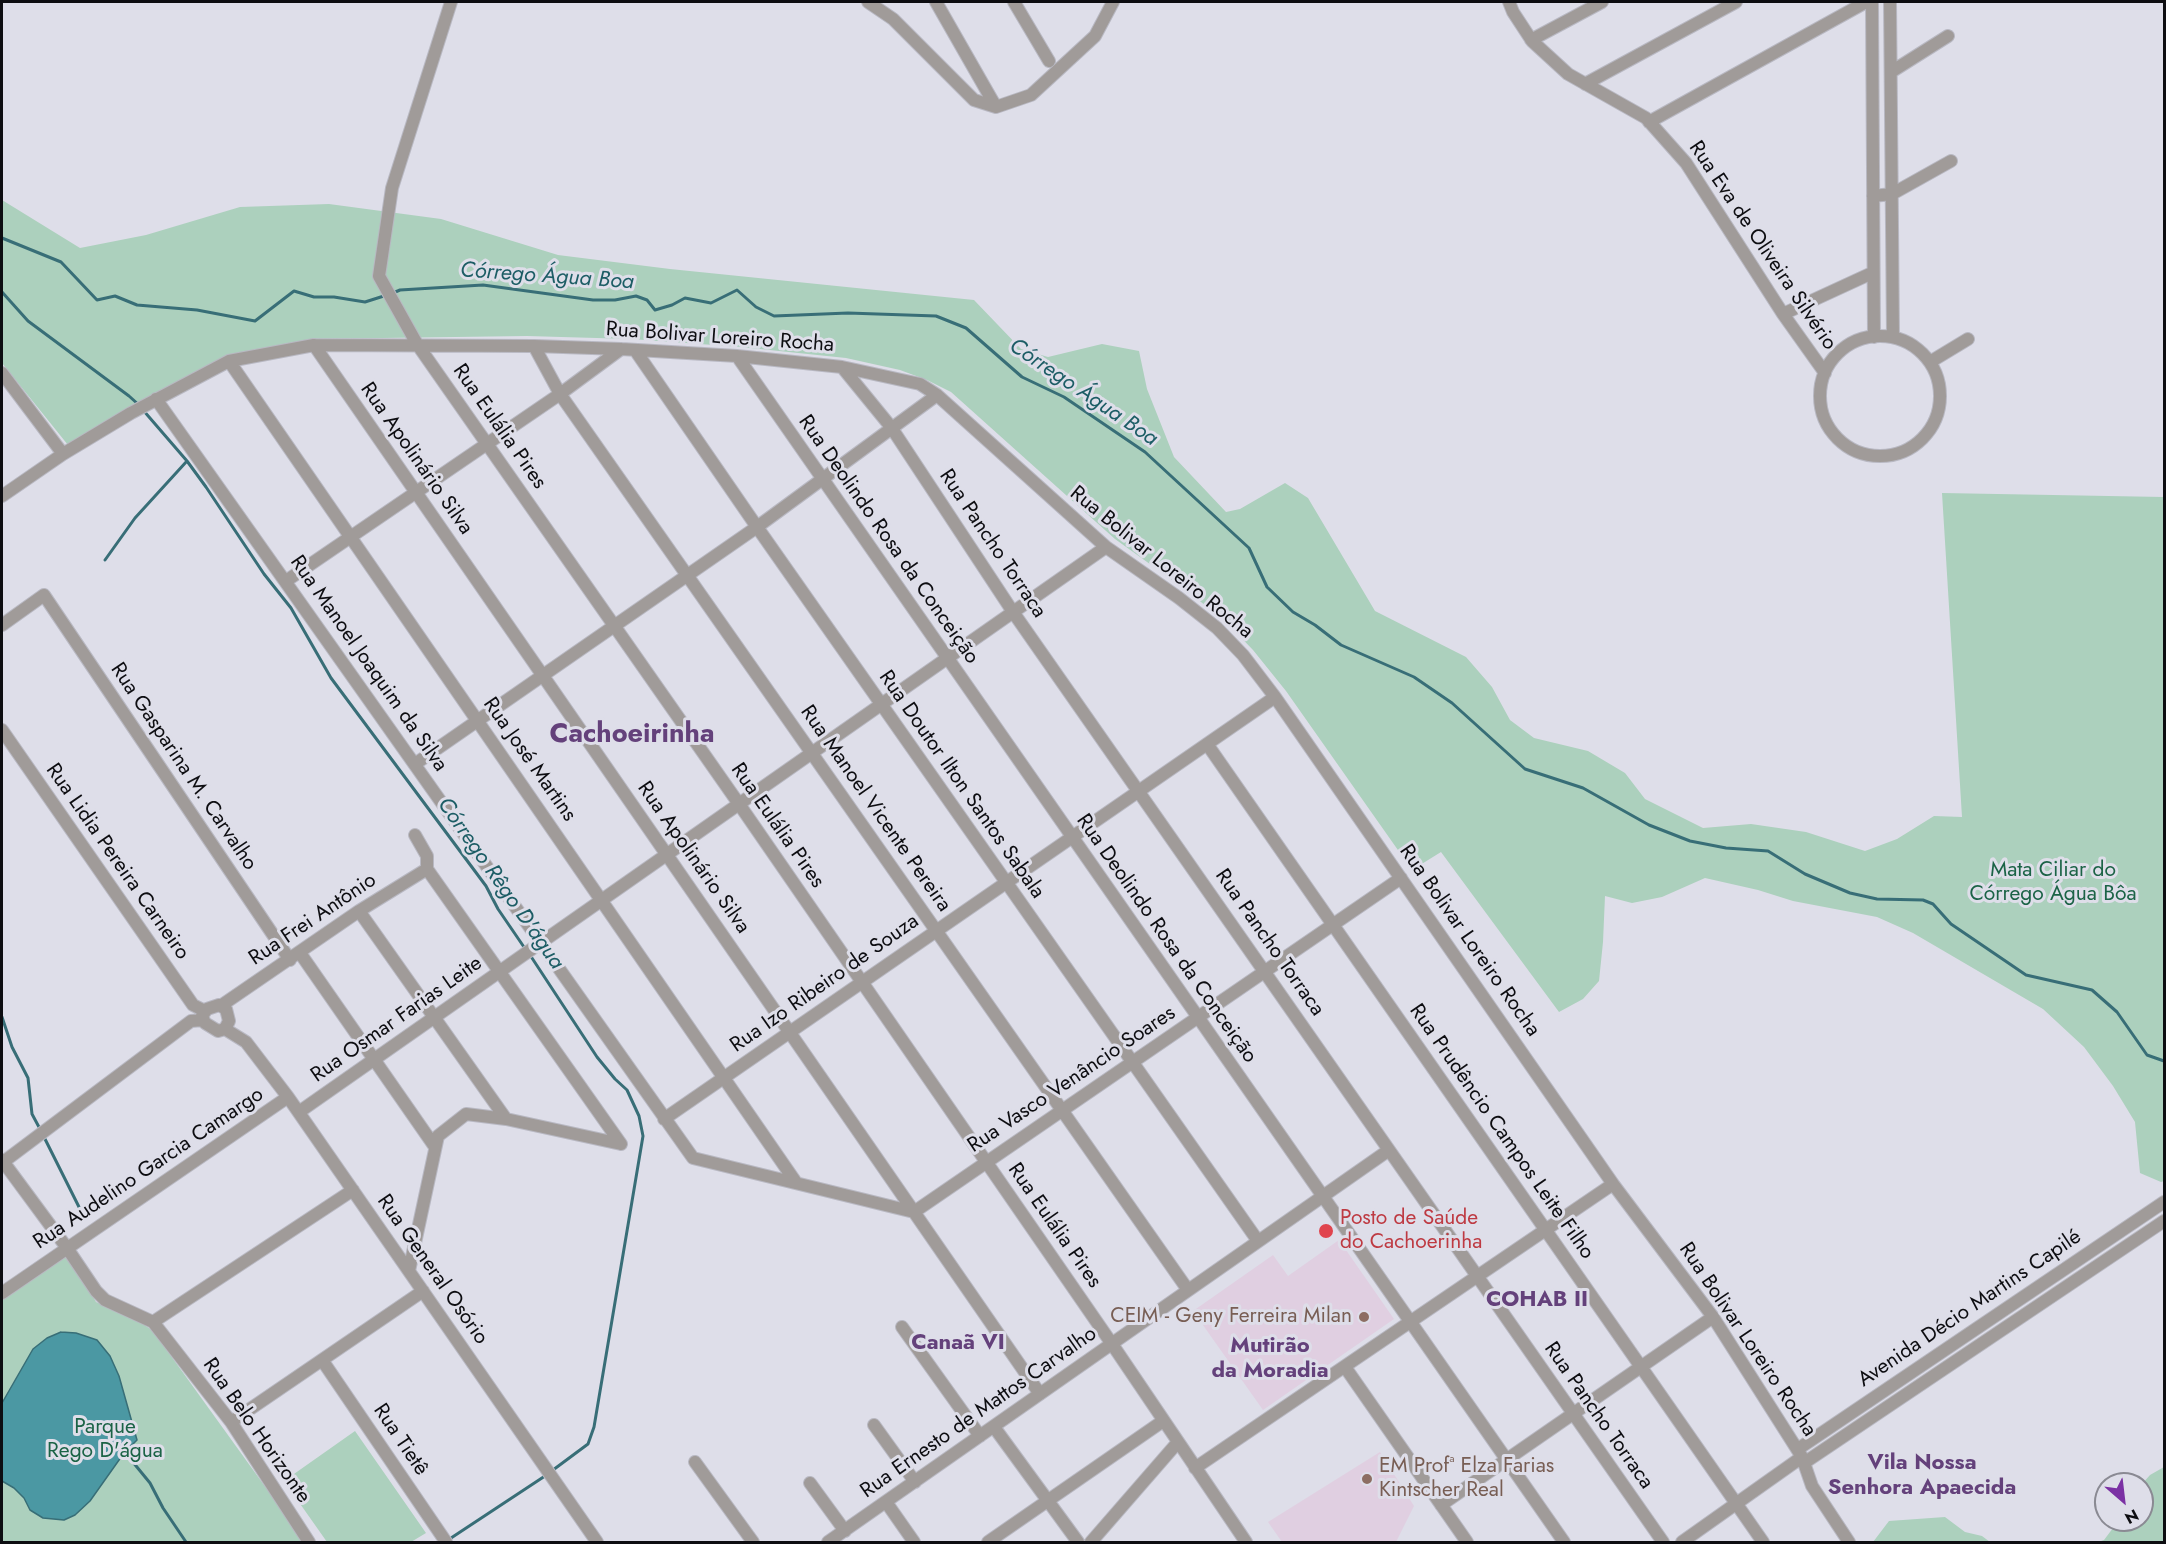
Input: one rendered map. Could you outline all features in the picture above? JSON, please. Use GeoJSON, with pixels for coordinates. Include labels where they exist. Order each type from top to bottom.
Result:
{"type":"FeatureCollection","features":[{"type":"Feature","properties":{"kind":"street","name":"Rua Eulália Pires"},"geometry":{"type":"LineString","coordinates":[[451,2],[392,188],[379,276],[417,344],[739,804],[1246,1542]]}},
{"type":"Feature","properties":{"kind":"street"},"geometry":{"type":"LineString","coordinates":[[868,2],[893,20],[975,100],[996,107],[1031,95],[1095,36],[1113,2]]}},
{"type":"Feature","properties":{"kind":"street"},"geometry":{"type":"LineString","coordinates":[[936,2],[996,107]]}},
{"type":"Feature","properties":{"kind":"street"},"geometry":{"type":"LineString","coordinates":[[1014,2],[1049,61]]}},
{"type":"Feature","properties":{"kind":"street","name":"Rua Eva de Oliveira Silvério"},"geometry":{"type":"LineString","coordinates":[[1509,2],[1532,40],[1568,74],[1646,118],[1686,163],[1782,314],[1825,373]]}},
{"type":"Feature","properties":{"kind":"street"},"geometry":{"type":"LineString","coordinates":[[1532,40],[1602,2]]}},
{"type":"Feature","properties":{"kind":"street"},"geometry":{"type":"LineString","coordinates":[[1584,84],[1736,2]]}},
{"type":"Feature","properties":{"kind":"street"},"geometry":{"type":"LineString","coordinates":[[1649,122],[1866,2]]}},
{"type":"Feature","properties":{"kind":"street"},"geometry":{"type":"LineString","coordinates":[[1872,2],[1874,337]]}},
{"type":"Feature","properties":{"kind":"street"},"geometry":{"type":"LineString","coordinates":[[1890,2],[1893,337]]}},
{"type":"Feature","properties":{"kind":"street"},"geometry":{"type":"LineString","coordinates":[[1891,72],[1948,36]]}},
{"type":"Feature","properties":{"kind":"street"},"geometry":{"type":"LineString","coordinates":[[1873,196],[1892,194],[1951,161]]}},
{"type":"Feature","properties":{"kind":"street"},"geometry":{"type":"LineString","coordinates":[[1782,314],[1872,273]]}},
{"type":"Feature","properties":{"kind":"street"},"geometry":{"type":"LineString","coordinates":[[1866,337],[1893,337],[1906,341],[1923,353],[1935,369],[1941,389],[1939,410],[1931,429],[1918,443],[1901,453],[1882,456],[1863,454],[1845,446],[1832,432],[1823,415],[1820,396],[1825,373],[1832,360],[1847,345],[1866,337]]}},
{"type":"Feature","properties":{"kind":"street"},"geometry":{"type":"LineString","coordinates":[[1930,362],[1968,339]]}},
{"type":"Feature","properties":{"kind":"street","name":"Rua Bolivar Loreiro Rocha"},"geometry":{"type":"LineString","coordinates":[[4,495],[63,454],[132,412],[229,361],[314,345],[534,346],[737,356],[842,367],[920,384],[937,395],[1106,547],[1179,598],[1217,628],[1243,655],[1275,697],[1613,1184],[1713,1317],[1801,1456],[1812,1486],[1848,1542]]}},
{"type":"Feature","properties":{"kind":"street","name":"Rua Apolinário Silva"},"geometry":{"type":"LineString","coordinates":[[314,345],[1040,1394]]}},
{"type":"Feature","properties":{"kind":"street","name":"Rua Manoel Vicente Pereira"},"geometry":{"type":"LineString","coordinates":[[534,346],[560,394],[1188,1290]]}},
{"type":"Feature","properties":{"kind":"street"},"geometry":{"type":"LineString","coordinates":[[286,581],[560,394],[621,349]]}},
{"type":"Feature","properties":{"kind":"street","name":"Rua Doutor Ilton Santos Sabala"},"geometry":{"type":"LineString","coordinates":[[634,350],[1258,1241]]}},
{"type":"Feature","properties":{"kind":"street","name":"Rua Deolindo Rosa da Conceição"},"geometry":{"type":"LineString","coordinates":[[737,356],[1564,1542]]}},
{"type":"Feature","properties":{"kind":"street","name":"Rua José Martins"},"geometry":{"type":"LineString","coordinates":[[229,361],[795,1181]]}},
{"type":"Feature","properties":{"kind":"street","name":"Rua Pancho Torraca"},"geometry":{"type":"LineString","coordinates":[[842,367],[891,427],[1013,612],[1663,1542]]}},
{"type":"Feature","properties":{"kind":"street"},"geometry":{"type":"LineString","coordinates":[[3,375],[63,454]]}},
{"type":"Feature","properties":{"kind":"street"},"geometry":{"type":"LineString","coordinates":[[415,764],[757,527],[937,395]]}},
{"type":"Feature","properties":{"kind":"street","name":"Rua Manoel Joaquim da Silva"},"geometry":{"type":"LineString","coordinates":[[151,402],[286,581],[415,764],[538,945],[693,1158],[795,1181]]}},
{"type":"Feature","properties":{"kind":"street"},"geometry":{"type":"LineString","coordinates":[[538,945],[1106,547]]}},
{"type":"Feature","properties":{"kind":"street","name":"Rua Gasparina M. Carvalho"},"geometry":{"type":"LineString","coordinates":[[2,625],[44,595],[295,956],[374,1060],[435,1148]]}},
{"type":"Feature","properties":{"kind":"street","name":"Rua Izo Ribeiro de Souza"},"geometry":{"type":"LineString","coordinates":[[664,1119],[1275,697]]}},
{"type":"Feature","properties":{"kind":"street","name":"Rua Lidia Pereira Carneiro"},"geometry":{"type":"LineString","coordinates":[[2,730],[193,1005],[204,1015]]}},
{"type":"Feature","properties":{"kind":"street","name":"Rua Prudêncio Campos Leite Filho"},"geometry":{"type":"LineString","coordinates":[[1207,744],[1763,1542]]}},
{"type":"Feature","properties":{"kind":"street"},"geometry":{"type":"LineString","coordinates":[[409,1271],[438,1136],[466,1114],[506,1119],[621,1144],[427,869],[427,856],[415,835]]}},
{"type":"Feature","properties":{"kind":"street","name":"Rua Frei Antônio"},"geometry":{"type":"LineString","coordinates":[[204,1015],[359,911],[427,869]]}},
{"type":"Feature","properties":{"kind":"street","name":"Rua Vasco Venâncio Soares"},"geometry":{"type":"LineString","coordinates":[[914,1212],[1401,878]]}},
{"type":"Feature","properties":{"kind":"street"},"geometry":{"type":"LineString","coordinates":[[359,911],[506,1119]]}},
{"type":"Feature","properties":{"kind":"street","name":"Rua Osmar Farias Leite"},"geometry":{"type":"LineString","coordinates":[[299,1112],[538,945]]}},
{"type":"Feature","properties":{"kind":"street"},"geometry":{"type":"LineString","coordinates":[[222,1005],[226,1009],[229,1021],[225,1029]]}},
{"type":"Feature","properties":{"kind":"street"},"geometry":{"type":"LineString","coordinates":[[2,1162],[191,1021],[204,1015]]}},
{"type":"Feature","properties":{"kind":"street","name":"Rua General Osório"},"geometry":{"type":"LineString","coordinates":[[204,1015],[218,1031],[225,1029],[246,1042],[288,1097],[597,1542]]}},
{"type":"Feature","properties":{"kind":"street","name":"Rua Audelino Garcia Camargo"},"geometry":{"type":"LineString","coordinates":[[2,1293],[288,1097]]}},
{"type":"Feature","properties":{"kind":"street","name":"Rua Ernesto de Mattos Carvalho"},"geometry":{"type":"LineString","coordinates":[[828,1542],[1389,1150]]}},
{"type":"Feature","properties":{"kind":"street","name":"Rua Belo Horizonte"},"geometry":{"type":"LineString","coordinates":[[2,1162],[68,1248],[96,1291],[105,1300],[153,1322],[231,1422],[309,1542]]}},
{"type":"Feature","properties":{"kind":"street"},"geometry":{"type":"LineString","coordinates":[[795,1181],[914,1212]]}},
{"type":"Feature","properties":{"kind":"street"},"geometry":{"type":"LineString","coordinates":[[1195,1468],[1613,1184]]}},
{"type":"Feature","properties":{"kind":"street"},"geometry":{"type":"LineString","coordinates":[[153,1322],[353,1190]]}},
{"type":"Feature","properties":{"kind":"street","name":"Avenida Décio Martins Capilé"},"geometry":{"type":"LineString","coordinates":[[1801,1456],[2164,1202]]}},
{"type":"Feature","properties":{"kind":"street","name":"Avenida Décio Martins Capilé"},"geometry":{"type":"LineString","coordinates":[[1801,1456],[2164,1221]]}},
{"type":"Feature","properties":{"kind":"street"},"geometry":{"type":"LineString","coordinates":[[231,1422],[423,1291]]}},
{"type":"Feature","properties":{"kind":"street"},"geometry":{"type":"LineString","coordinates":[[1441,1505],[1713,1317]]}},
{"type":"Feature","properties":{"kind":"street"},"geometry":{"type":"LineString","coordinates":[[902,1327],[980,1436]]}},
{"type":"Feature","properties":{"kind":"street","name":"Rua Tietê"},"geometry":{"type":"LineString","coordinates":[[322,1360],[444,1540]]}},
{"type":"Feature","properties":{"kind":"street"},"geometry":{"type":"LineString","coordinates":[[1345,1366],[1467,1542]]}},
{"type":"Feature","properties":{"kind":"street"},"geometry":{"type":"LineString","coordinates":[[988,1542],[1163,1420]]}},
{"type":"Feature","properties":{"kind":"street"},"geometry":{"type":"LineString","coordinates":[[874,1425],[915,1482]]}},
{"type":"Feature","properties":{"kind":"street"},"geometry":{"type":"LineString","coordinates":[[994,1427],[1078,1542]]}},
{"type":"Feature","properties":{"kind":"street"},"geometry":{"type":"LineString","coordinates":[[1091,1542],[1178,1442]]}},
{"type":"Feature","properties":{"kind":"street"},"geometry":{"type":"LineString","coordinates":[[1682,1542],[1801,1456]]}},
{"type":"Feature","properties":{"kind":"street"},"geometry":{"type":"LineString","coordinates":[[695,1462],[753,1542]]}},
{"type":"Feature","properties":{"kind":"street"},"geometry":{"type":"LineString","coordinates":[[810,1483],[845,1531]]}},
{"type":"Feature","properties":{"kind":"street"},"geometry":{"type":"LineString","coordinates":[[885,1503],[914,1542]]}},
{"type":"Feature","properties":{"kind":"shaded area"},"geometry":{"type":"Polygon","coordinates":[[[1339,1240],[1394,1319],[1263,1410],[1193,1311],[1273,1255],[1288,1276],[1339,1240]]]}},
{"type":"Feature","properties":{"kind":"shaded area","name":"EM Profª Elza Farias Kintscher Real"},"geometry":{"type":"Polygon","coordinates":[[[1380,1452],[1414,1506],[1396,1542],[1282,1542],[1268,1522],[1380,1452]]]}},
{"type":"Feature","properties":{"kind":"green space","name":"Mata Ciliar do Córrego Água Bôa"},"geometry":{"type":"Polygon","coordinates":[[[2,200],[80,248],[146,235],[240,207],[329,204],[441,219],[558,255],[670,269],[974,300],[1021,349],[1048,357],[1102,344],[1139,351],[1147,389],[1174,457],[1226,512],[1240,509],[1285,483],[1308,498],[1375,611],[1466,657],[1492,687],[1510,720],[1534,738],[1588,751],[1625,773],[1645,799],[1703,828],[1751,824],[1806,832],[1865,851],[1897,839],[1934,816],[1962,817],[1942,493],[2164,497],[2164,1181],[2161,1182],[2140,1173],[2135,1122],[2113,1086],[2084,1047],[2043,1009],[1913,933],[1877,917],[1793,901],[1705,878],[1662,897],[1632,903],[1605,896],[1599,981],[1583,999],[1559,1012],[1441,852],[1412,870],[1286,691],[1253,650],[1226,622],[1115,539],[951,392],[927,380],[900,370],[846,358],[631,339],[527,336],[311,339],[226,358],[68,445],[2,363],[2,200]]]}},
{"type":"Feature","properties":{"kind":"green space","name":"Parque Rego D'água"},"geometry":{"type":"Polygon","coordinates":[[[67,1251],[96,1302],[142,1323],[153,1331],[305,1542],[2,1542],[2,1296],[67,1251]]]}},
{"type":"Feature","properties":{"kind":"green space"},"geometry":{"type":"Polygon","coordinates":[[[355,1431],[426,1533],[411,1542],[327,1542],[284,1481],[355,1431]]]}},
{"type":"Feature","properties":{"kind":"green space"},"geometry":{"type":"Polygon","coordinates":[[[2164,1467],[2164,1542],[2098,1542],[2104,1540],[2110,1532],[2154,1532],[2154,1473],[2164,1467]]]}},
{"type":"Feature","properties":{"kind":"green space"},"geometry":{"type":"Polygon","coordinates":[[[1945,1517],[1965,1532],[1982,1536],[1990,1542],[1873,1542],[1889,1521],[1945,1517]]]}},
{"type":"Feature","properties":{"kind":"water"},"geometry":{"type":"Polygon","coordinates":[[[61,1332],[76,1333],[97,1340],[110,1356],[119,1376],[137,1440],[124,1453],[90,1501],[75,1515],[64,1520],[43,1518],[30,1510],[24,1498],[2,1481],[2,1403],[33,1349],[47,1338],[61,1332]]]}},
{"type":"Feature","properties":{"kind":"waterway","name":"Córrego Água Boa"},"geometry":{"type":"LineString","coordinates":[[2,238],[61,262],[97,300],[115,296],[137,305],[197,310],[255,321],[294,291],[314,297],[334,297],[365,302],[387,295]]}},
{"type":"Feature","properties":{"kind":"waterway","name":"Córrego Água Boa"},"geometry":{"type":"LineString","coordinates":[[393,293],[400,290],[483,285],[593,300],[615,300],[636,296],[647,300],[655,310],[685,298],[711,303],[737,290],[756,307],[774,316],[848,313],[936,316],[966,328],[1022,377],[1064,397],[1145,452],[1249,548],[1267,587],[1293,612],[1341,645],[1414,677],[1452,703],[1525,769],[1583,788],[1649,825],[1690,841],[1726,848],[1768,851],[1805,874],[1850,893],[1877,899],[1923,900],[1933,904],[1951,924],[2026,975],[2092,990],[2117,1012],[2147,1055],[2164,1061]]}},
{"type":"Feature","properties":{"kind":"waterway","name":"Córrego Rêgo D'água"},"geometry":{"type":"LineString","coordinates":[[2,292],[28,321],[139,405]]}},
{"type":"Feature","properties":{"kind":"waterway","name":"Córrego Rêgo D'água"},"geometry":{"type":"LineString","coordinates":[[143,410],[206,487],[264,574],[291,608],[331,678],[486,886],[498,909],[526,950]]}},
{"type":"Feature","properties":{"kind":"waterway"},"geometry":{"type":"LineString","coordinates":[[105,560],[135,518],[187,461]]}},
{"type":"Feature","properties":{"kind":"waterway","name":"Córrego Rêgo D'água"},"geometry":{"type":"LineString","coordinates":[[530,955],[597,1057],[627,1090],[639,1116],[643,1136],[594,1427],[588,1444],[553,1470]]}},
{"type":"Feature","properties":{"kind":"waterway"},"geometry":{"type":"LineString","coordinates":[[2,1017],[12,1047],[28,1078],[32,1114],[40,1129]]}},
{"type":"Feature","properties":{"kind":"waterway"},"geometry":{"type":"LineString","coordinates":[[43,1135],[81,1211]]}},
{"type":"Feature","properties":{"kind":"waterway"},"geometry":{"type":"LineString","coordinates":[[123,1450],[150,1483],[163,1508],[186,1542]]}},
{"type":"Feature","properties":{"kind":"waterway","name":"Córrego Rêgo D'água"},"geometry":{"type":"LineString","coordinates":[[448,1540],[548,1474]]}},
{"type":"Feature","properties":{"kind":"place","name":"Posto de Saúde do Cachoerinha"},"geometry":{"type":"Point","coordinates":[1326,1231]}},
{"type":"Feature","properties":{"kind":"place","name":"CEIM - Geny Ferreira Milan"},"geometry":{"type":"Point","coordinates":[1364,1317]}},
{"type":"Feature","properties":{"kind":"place","name":"EM Profª Elza Farias Kintscher Real"},"geometry":{"type":"Point","coordinates":[1367,1479]}},
{"type":"Feature","properties":{"kind":"district","name":"Cachoeirinha"},"geometry":{"type":"Point","coordinates":[632,735]}},
{"type":"Feature","properties":{"kind":"district","name":"COHAB II"},"geometry":{"type":"Point","coordinates":[1537,1301]}},
{"type":"Feature","properties":{"kind":"district","name":"Canaã VI"},"geometry":{"type":"Point","coordinates":[958,1344]}},
{"type":"Feature","properties":{"kind":"district","name":"Mutirão da Moradia"},"geometry":{"type":"Point","coordinates":[1270,1360]}},
{"type":"Feature","properties":{"kind":"district","name":"Vila Nossa Senhora Apaecida"},"geometry":{"type":"Point","coordinates":[1922,1476]}}]}
